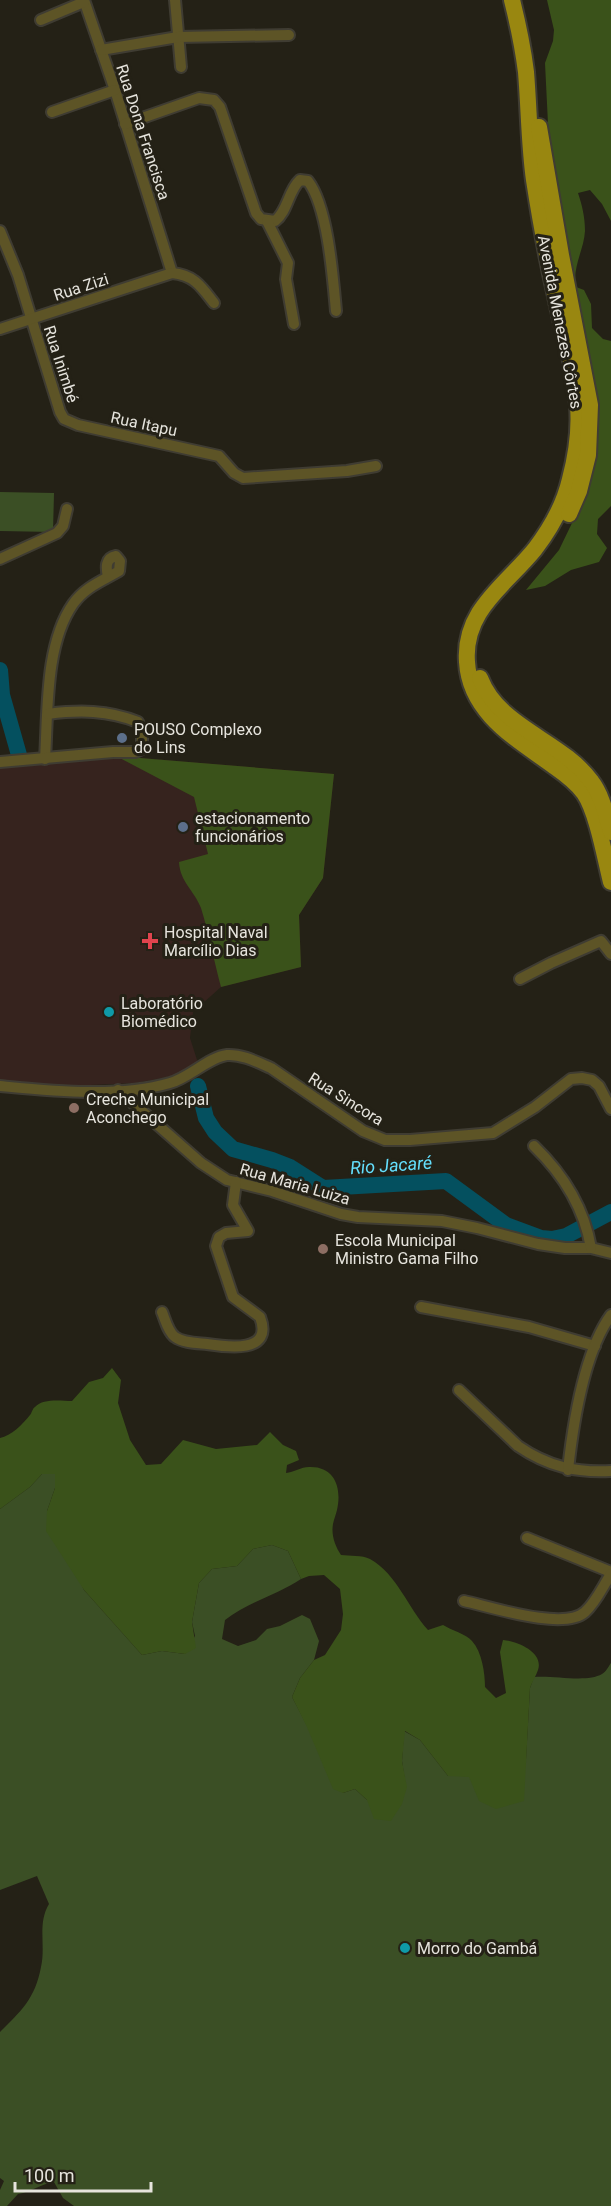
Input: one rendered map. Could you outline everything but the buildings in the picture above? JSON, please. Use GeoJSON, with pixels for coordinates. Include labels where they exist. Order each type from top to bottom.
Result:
{"type":"FeatureCollection","features":[{"type":"Feature","properties":{"kind":"main road","name":"Avenida Menezes Côrtes"},"geometry":{"type":"LineString","coordinates":[[512,0],[523,52],[534,178],[548,261],[574,378],[579,422],[565,498],[554,521],[533,550],[489,596],[478,612],[467,644],[468,674],[480,704],[489,717],[570,778],[584,792],[590,804],[611,882]]}},
{"type":"Feature","properties":{"kind":"main road","name":"Avenida Menezes Côrtes"},"geometry":{"type":"LineString","coordinates":[[521,0],[531,44],[540,138],[588,390],[591,426],[588,455],[579,490],[569,513],[546,550],[492,608],[481,628],[477,642],[477,668],[485,691],[507,716],[573,762],[592,782],[606,813],[611,832]]}},
{"type":"Feature","properties":{"kind":"street"},"geometry":{"type":"LineString","coordinates":[[175,0],[181,67]]}},
{"type":"Feature","properties":{"kind":"street"},"geometry":{"type":"LineString","coordinates":[[41,20],[84,1]]}},
{"type":"Feature","properties":{"kind":"street","name":"Rua Dona Francisca"},"geometry":{"type":"LineString","coordinates":[[84,1],[115,90],[172,273]]}},
{"type":"Feature","properties":{"kind":"street"},"geometry":{"type":"LineString","coordinates":[[101,50],[178,37],[289,35]]}},
{"type":"Feature","properties":{"kind":"street"},"geometry":{"type":"LineString","coordinates":[[52,112],[115,90]]}},
{"type":"Feature","properties":{"kind":"street"},"geometry":{"type":"LineString","coordinates":[[125,124],[199,98],[214,100],[220,106],[256,213],[261,219],[267,221],[282,216],[296,184],[300,180],[308,181],[314,188],[320,205],[330,253],[336,311]]}},
{"type":"Feature","properties":{"kind":"street"},"geometry":{"type":"LineString","coordinates":[[267,221],[288,263],[286,279],[294,324]]}},
{"type":"Feature","properties":{"kind":"street","name":"Rua Inimbé"},"geometry":{"type":"LineString","coordinates":[[0,231],[18,275],[64,419]]}},
{"type":"Feature","properties":{"kind":"street"},"geometry":{"type":"LineString","coordinates":[[172,273],[190,276],[197,281],[214,303]]}},
{"type":"Feature","properties":{"kind":"street","name":"Rua Zizi"},"geometry":{"type":"LineString","coordinates":[[0,329],[172,273]]}},
{"type":"Feature","properties":{"kind":"street","name":"Rua Itapu"},"geometry":{"type":"LineString","coordinates":[[64,419],[78,425],[219,456],[234,473],[243,478],[347,471],[376,466]]}},
{"type":"Feature","properties":{"kind":"street"},"geometry":{"type":"LineString","coordinates":[[0,560],[57,533],[63,526],[67,509]]}},
{"type":"Feature","properties":{"kind":"street"},"geometry":{"type":"LineString","coordinates":[[45,759],[51,662],[65,621],[74,603],[87,589],[108,577]]}},
{"type":"Feature","properties":{"kind":"street"},"geometry":{"type":"LineString","coordinates":[[0,762],[135,752],[141,750],[143,746],[142,731],[138,722],[95,711],[79,710],[48,714]]}},
{"type":"Feature","properties":{"kind":"street"},"geometry":{"type":"LineString","coordinates":[[520,979],[601,941],[611,954]]}},
{"type":"Feature","properties":{"kind":"street","name":"Rua Sincora"},"geometry":{"type":"LineString","coordinates":[[118,1090],[172,1083],[223,1055],[232,1055],[253,1060],[271,1068],[369,1134],[395,1141],[493,1133],[535,1107],[571,1079],[592,1080],[599,1086],[611,1109]]}},
{"type":"Feature","properties":{"kind":"street"},"geometry":{"type":"LineString","coordinates":[[0,1086],[65,1091],[118,1090]]}},
{"type":"Feature","properties":{"kind":"street","name":"Rua Maria Luiza"},"geometry":{"type":"LineString","coordinates":[[118,1090],[201,1163],[213,1172],[236,1182],[349,1216],[442,1221],[538,1244],[565,1248],[591,1248],[611,1253]]}},
{"type":"Feature","properties":{"kind":"street"},"geometry":{"type":"LineString","coordinates":[[534,1146],[568,1186],[584,1217],[591,1248]]}},
{"type":"Feature","properties":{"kind":"street"},"geometry":{"type":"LineString","coordinates":[[162,1312],[172,1334],[181,1340],[239,1348],[253,1344],[259,1337],[262,1329],[260,1317],[233,1297],[216,1246],[219,1237],[226,1233],[248,1232],[233,1205],[236,1182]]}},
{"type":"Feature","properties":{"kind":"street"},"geometry":{"type":"LineString","coordinates":[[421,1306],[529,1327],[594,1346]]}},
{"type":"Feature","properties":{"kind":"street"},"geometry":{"type":"LineString","coordinates":[[568,1470],[577,1407],[594,1346],[611,1315]]}},
{"type":"Feature","properties":{"kind":"street"},"geometry":{"type":"LineString","coordinates":[[459,1390],[518,1446],[540,1460],[568,1470],[611,1471]]}},
{"type":"Feature","properties":{"kind":"street"},"geometry":{"type":"LineString","coordinates":[[464,1601],[556,1621],[573,1619],[585,1613],[611,1573],[527,1538]]}},
{"type":"Feature","properties":{"kind":"shaded area","name":"Hospital Naval Marcílio Dias"},"geometry":{"type":"Polygon","coordinates":[[[116,756],[334,774],[323,878],[299,915],[301,967],[221,987],[193,1012],[190,1038],[198,1063],[173,1076],[136,1083],[68,1086],[0,1080],[0,767],[116,756]]]}},
{"type":"Feature","properties":{"kind":"green space"},"geometry":{"type":"Polygon","coordinates":[[[547,0],[611,0],[611,221],[602,204],[590,190],[578,193],[585,231],[575,280],[576,287],[584,290],[591,304],[592,328],[603,339],[611,341],[611,506],[598,519],[597,534],[607,548],[599,562],[571,570],[545,586],[526,590],[559,550],[586,494],[566,246],[549,144],[545,63],[553,41],[554,30],[547,0]]]}},
{"type":"Feature","properties":{"kind":"green space"},"geometry":{"type":"Polygon","coordinates":[[[0,492],[54,493],[53,532],[0,531],[0,492]]]}},
{"type":"Feature","properties":{"kind":"green space"},"geometry":{"type":"Polygon","coordinates":[[[116,756],[334,774],[323,878],[299,915],[301,967],[221,987],[201,908],[182,875],[179,862],[208,854],[194,797],[116,756]]]}},
{"type":"Feature","properties":{"kind":"green space"},"geometry":{"type":"Polygon","coordinates":[[[112,1368],[121,1380],[118,1403],[130,1440],[146,1465],[161,1464],[183,1440],[216,1449],[257,1445],[270,1432],[283,1445],[296,1451],[299,1460],[287,1465],[286,1473],[306,1467],[318,1468],[331,1474],[335,1480],[338,1502],[333,1532],[335,1544],[341,1555],[360,1556],[379,1565],[395,1582],[428,1630],[443,1625],[469,1639],[481,1657],[485,1687],[496,1698],[506,1693],[500,1652],[503,1640],[522,1645],[533,1653],[539,1664],[530,1688],[524,1801],[496,1809],[479,1801],[469,1777],[448,1776],[420,1740],[405,1731],[402,1761],[407,1787],[402,1804],[391,1821],[374,1819],[367,1800],[355,1789],[343,1793],[333,1789],[292,1697],[300,1678],[314,1660],[325,1655],[341,1630],[343,1614],[340,1589],[324,1575],[301,1579],[288,1551],[272,1545],[253,1549],[237,1566],[212,1569],[199,1583],[192,1622],[196,1648],[185,1654],[162,1651],[142,1655],[84,1590],[46,1531],[47,1511],[55,1488],[55,1474],[42,1474],[30,1487],[0,1509],[0,1438],[16,1429],[38,1404],[72,1401],[89,1382],[103,1378],[112,1368]]]}},
{"type":"Feature","properties":{"kind":"green space"},"geometry":{"type":"Polygon","coordinates":[[[56,1473],[55,1488],[47,1511],[84,1590],[142,1655],[162,1651],[185,1654],[195,1636],[192,1622],[199,1583],[212,1569],[237,1566],[253,1549],[272,1545],[288,1551],[301,1579],[243,1608],[225,1620],[222,1639],[238,1646],[256,1640],[267,1629],[280,1626],[302,1615],[310,1619],[319,1641],[314,1660],[300,1678],[292,1697],[343,1793],[355,1789],[367,1800],[406,1787],[402,1761],[404,1731],[420,1740],[448,1776],[526,1759],[530,1688],[534,1677],[596,1677],[606,1671],[611,1663],[611,2206],[74,2206],[63,2198],[54,2182],[18,2194],[7,2206],[0,2206],[0,2190],[4,2181],[0,2178],[0,2032],[21,2011],[35,1988],[42,1959],[43,1919],[49,1904],[37,1876],[0,1890],[0,1509],[30,1487],[42,1474],[56,1473]]]}},
{"type":"Feature","properties":{"kind":"waterway","name":"Rio Jacaré"},"geometry":{"type":"LineString","coordinates":[[0,670],[2,695],[19,755]]}},
{"type":"Feature","properties":{"kind":"waterway","name":"Rio Jacaré"},"geometry":{"type":"LineString","coordinates":[[198,1086],[206,1118],[215,1132],[233,1149],[290,1167],[323,1188],[446,1181],[506,1225],[541,1238],[552,1239],[566,1236],[611,1212]]}},
{"type":"Feature","properties":{"kind":"place","name":"POUSO Complexo do Lins"},"geometry":{"type":"Point","coordinates":[122,738]}},
{"type":"Feature","properties":{"kind":"place","name":"estacionamento funcionários"},"geometry":{"type":"Point","coordinates":[183,827]}},
{"type":"Feature","properties":{"kind":"place","name":"Hospital Naval Marcílio Dias"},"geometry":{"type":"Point","coordinates":[150,941]}},
{"type":"Feature","properties":{"kind":"place","name":"Laboratório Biomédico"},"geometry":{"type":"Point","coordinates":[109,1012]}},
{"type":"Feature","properties":{"kind":"place","name":"Creche Municipal Aconchego"},"geometry":{"type":"Point","coordinates":[74,1108]}},
{"type":"Feature","properties":{"kind":"place","name":"Escola Municipal Ministro Gama Filho"},"geometry":{"type":"Point","coordinates":[323,1249]}},
{"type":"Feature","properties":{"kind":"place","name":"Morro do Gambá"},"geometry":{"type":"Point","coordinates":[405,1948]}}]}
